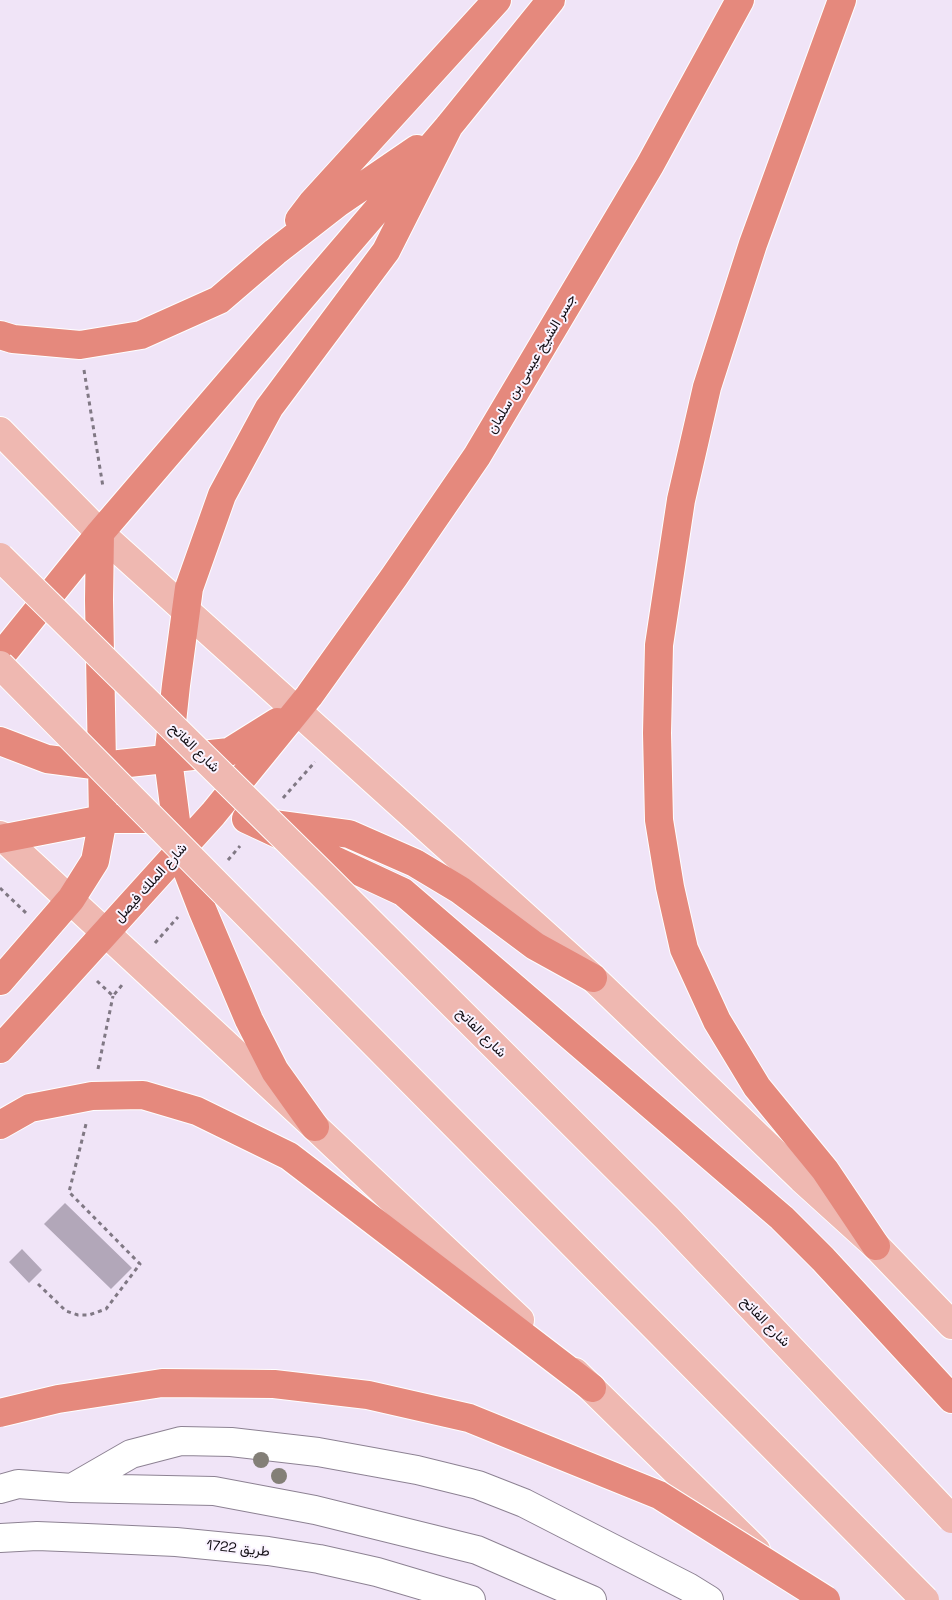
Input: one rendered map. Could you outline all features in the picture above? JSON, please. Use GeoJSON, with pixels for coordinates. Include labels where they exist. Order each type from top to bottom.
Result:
{"type":"FeatureCollection","features":[{"type":"Feature","properties":{"kind":"highway"},"geometry":{"type":"LineString","coordinates":[[275,252],[312,202],[497,0]]}},
{"type":"Feature","properties":{"kind":"highway"},"geometry":{"type":"LineString","coordinates":[[0,657],[100,533],[449,126],[551,0]]}},
{"type":"Feature","properties":{"kind":"highway","name":"جسر الشيخ عيسى بن سلمان"},"geometry":{"type":"LineString","coordinates":[[295,711],[309,696],[477,456],[650,165],[740,0]]}},
{"type":"Feature","properties":{"kind":"highway"},"geometry":{"type":"LineString","coordinates":[[842,0],[753,244],[707,387],[681,500],[659,645],[659,820],[684,949],[717,1021],[757,1087],[825,1170],[876,1246]]}},
{"type":"Feature","properties":{"kind":"highway"},"geometry":{"type":"LineString","coordinates":[[0,335],[13,339],[80,345],[141,335],[219,300],[275,252],[338,203],[449,126]]}},
{"type":"Feature","properties":{"kind":"highway"},"geometry":{"type":"LineString","coordinates":[[315,1127],[275,1071],[249,1020],[180,852],[168,760],[189,588],[222,495],[269,408],[386,250],[449,126]]}},
{"type":"Feature","properties":{"kind":"highway"},"geometry":{"type":"LineString","coordinates":[[0,981],[71,899],[95,861],[103,819],[100,533]]}},
{"type":"Feature","properties":{"kind":"highway"},"geometry":{"type":"LineString","coordinates":[[0,741],[47,759],[101,766],[168,760],[229,752],[295,711]]}},
{"type":"Feature","properties":{"kind":"highway","name":"شارع الملك فيصل"},"geometry":{"type":"LineString","coordinates":[[0,1049],[180,852],[295,711]]}},
{"type":"Feature","properties":{"kind":"highway"},"geometry":{"type":"LineString","coordinates":[[1,837],[103,819],[175,819],[212,814],[349,834],[415,863],[460,890],[535,946],[593,978]]}},
{"type":"Feature","properties":{"kind":"highway"},"geometry":{"type":"LineString","coordinates":[[246,819],[404,892],[782,1218],[952,1399]]}},
{"type":"Feature","properties":{"kind":"highway"},"geometry":{"type":"LineString","coordinates":[[0,1126],[30,1108],[92,1096],[143,1095],[197,1111],[289,1156],[592,1388]]}},
{"type":"Feature","properties":{"kind":"highway"},"geometry":{"type":"LineString","coordinates":[[0,1413],[58,1399],[162,1383],[284,1385],[368,1395],[460,1416],[659,1495],[826,1600]]}},
{"type":"Feature","properties":{"kind":"main road"},"geometry":{"type":"LineString","coordinates":[[0,431],[100,533],[593,978],[876,1246],[952,1325]]}},
{"type":"Feature","properties":{"kind":"main road","name":"شارع الفاتح"},"geometry":{"type":"LineString","coordinates":[[0,557],[660,1211],[952,1518]]}},
{"type":"Feature","properties":{"kind":"main road"},"geometry":{"type":"LineString","coordinates":[[0,665],[925,1600]]}},
{"type":"Feature","properties":{"kind":"main road"},"geometry":{"type":"LineString","coordinates":[[1,837],[107,932],[592,1388],[808,1600]]}},
{"type":"Feature","properties":{"kind":"street"},"geometry":{"type":"LineString","coordinates":[[72,1488],[130,1454],[181,1441],[231,1442],[336,1455],[417,1470],[478,1485],[524,1503],[688,1587],[709,1600]]}},
{"type":"Feature","properties":{"kind":"street"},"geometry":{"type":"LineString","coordinates":[[0,1489],[18,1484],[72,1488],[214,1491],[315,1510],[477,1550],[592,1600]]}},
{"type":"Feature","properties":{"kind":"street","name":"طريق 1722"},"geometry":{"type":"LineString","coordinates":[[0,1538],[37,1536],[121,1540],[268,1551],[319,1559],[376,1572],[471,1600]]}},
{"type":"Feature","properties":{"kind":"path"},"geometry":{"type":"LineString","coordinates":[[80,345],[104,494]]}},
{"type":"Feature","properties":{"kind":"path"},"geometry":{"type":"LineString","coordinates":[[38,1284],[66,1311],[78,1315],[89,1315],[106,1309],[140,1264],[69,1192],[114,996]]}},
{"type":"Feature","properties":{"kind":"building"},"geometry":{"type":"Polygon","coordinates":[[[65,1203],[132,1268],[111,1289],[44,1224],[65,1203]]]}},
{"type":"Feature","properties":{"kind":"building"},"geometry":{"type":"Polygon","coordinates":[[[22,1249],[42,1270],[29,1283],[9,1262],[22,1249]]]}}]}
